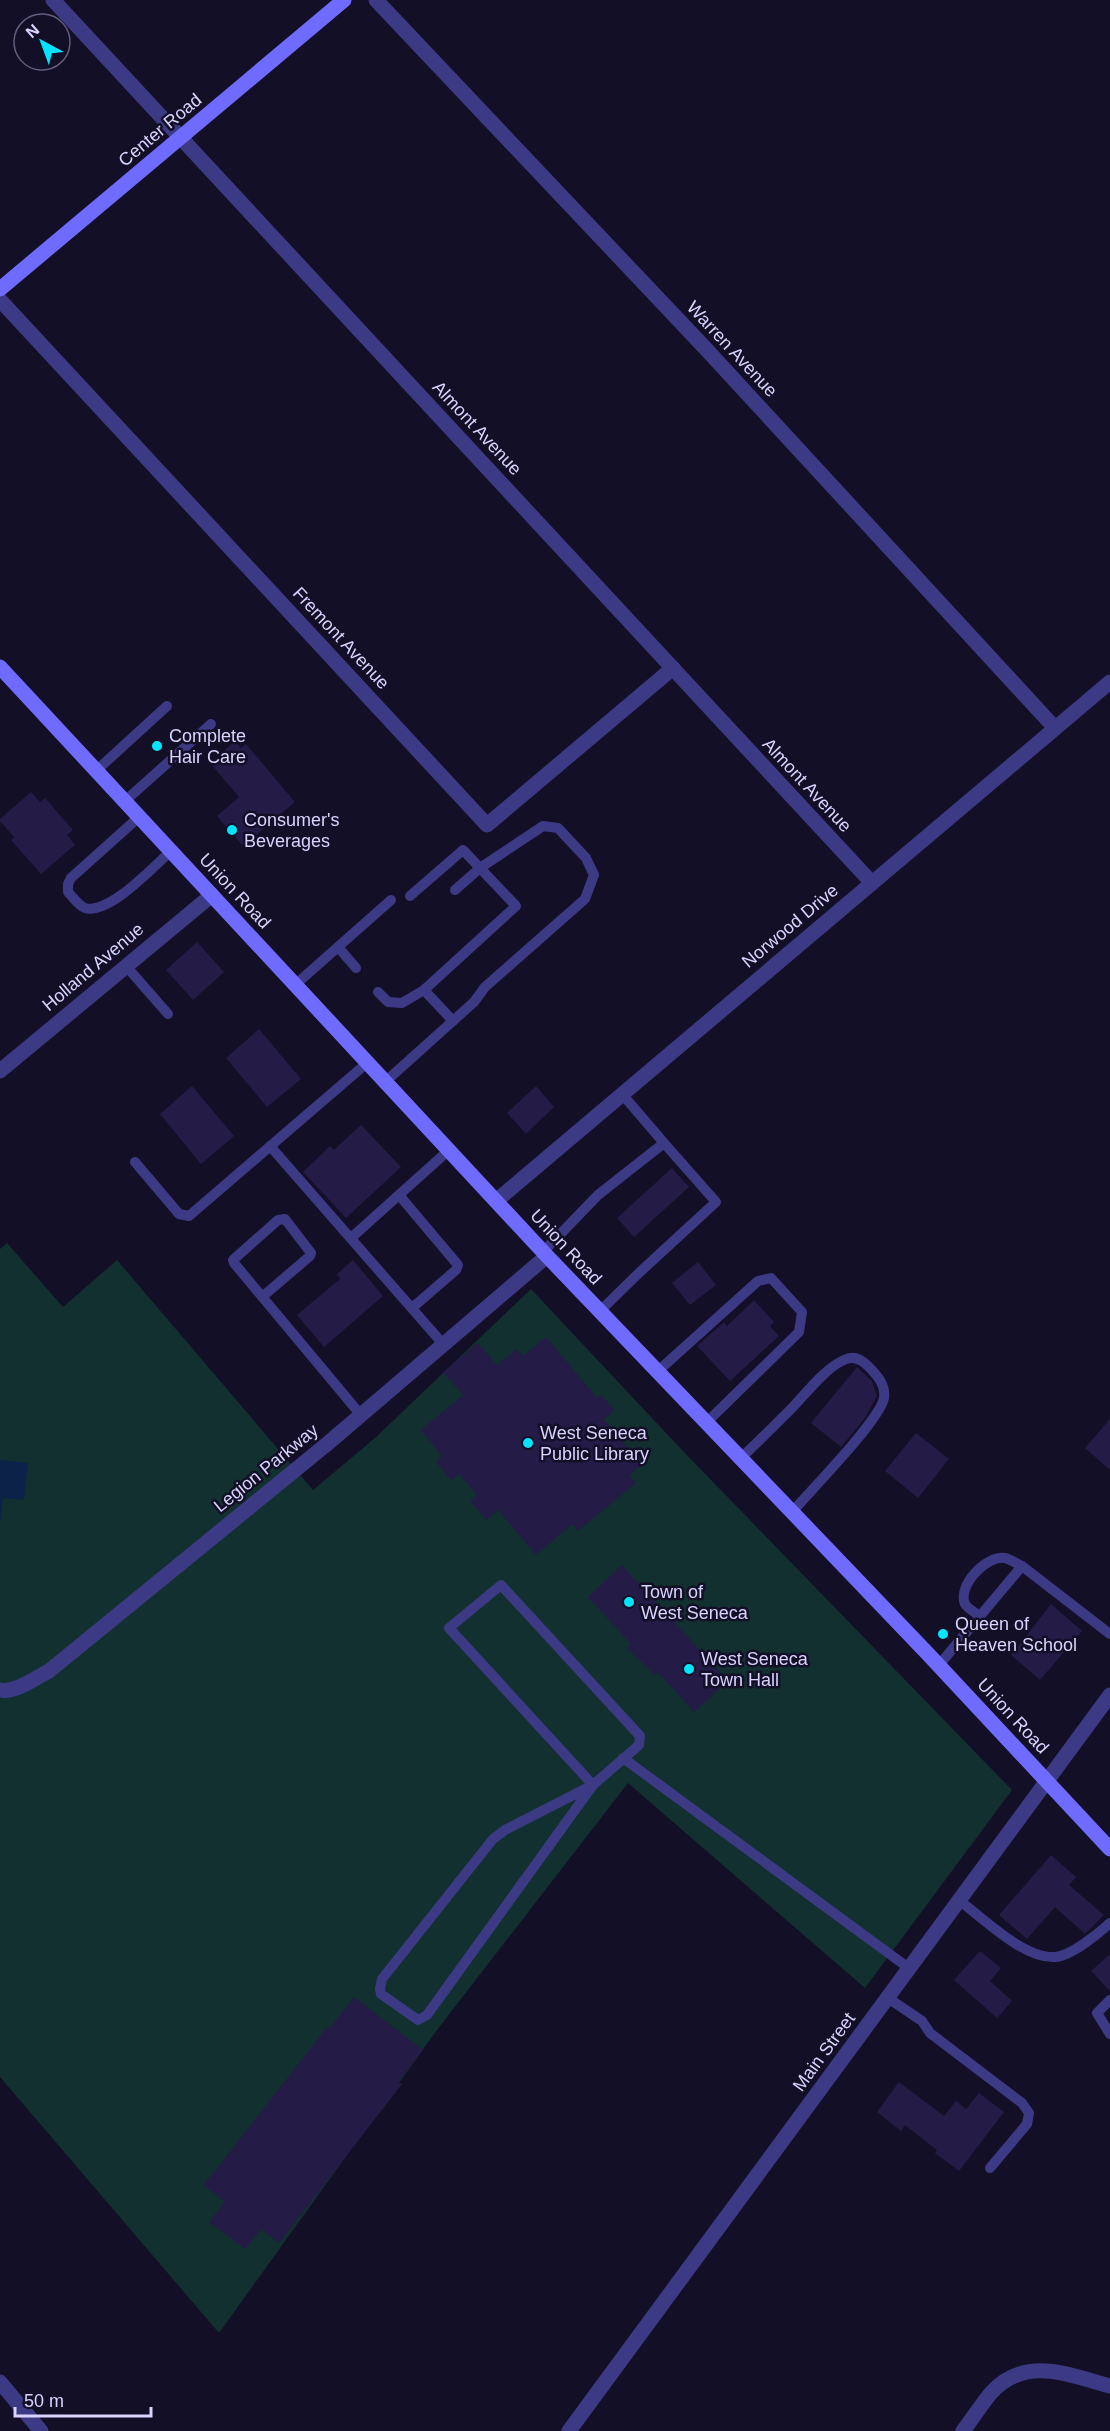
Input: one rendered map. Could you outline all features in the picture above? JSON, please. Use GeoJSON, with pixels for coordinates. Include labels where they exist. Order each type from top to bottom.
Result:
{"type":"FeatureCollection","features":[{"type":"Feature","properties":{"kind":"main road","name":"Center Road"},"geometry":{"type":"LineString","coordinates":[[0,289],[344,0]]}},
{"type":"Feature","properties":{"kind":"main road","name":"Union Road"},"geometry":{"type":"LineString","coordinates":[[0,667],[545,1254],[939,1665],[1110,1849]]}},
{"type":"Feature","properties":{"kind":"street","name":"Almont Avenue"},"geometry":{"type":"LineString","coordinates":[[53,0],[872,883]]}},
{"type":"Feature","properties":{"kind":"street","name":"Warren Avenue"},"geometry":{"type":"LineString","coordinates":[[376,0],[698,340],[1055,728]]}},
{"type":"Feature","properties":{"kind":"street","name":"Fremont Avenue"},"geometry":{"type":"LineString","coordinates":[[0,300],[487,825],[673,668]]}},
{"type":"Feature","properties":{"kind":"street","name":"Norwood Drive"},"geometry":{"type":"LineString","coordinates":[[496,1201],[1110,682]]}},
{"type":"Feature","properties":{"kind":"street","name":"Holland Avenue"},"geometry":{"type":"LineString","coordinates":[[3,1061],[126,966],[212,895]]}},
{"type":"Feature","properties":{"kind":"street","name":"Legion Parkway"},"geometry":{"type":"LineString","coordinates":[[0,1689],[4,1691],[22,1686],[49,1671],[327,1444],[545,1254]]}},
{"type":"Feature","properties":{"kind":"street","name":"Main Street"},"geometry":{"type":"LineString","coordinates":[[569,2431],[1110,1695]]}},
{"type":"Feature","properties":{"kind":"street"},"geometry":{"type":"LineString","coordinates":[[963,2431],[992,2392],[1009,2379],[1025,2372],[1040,2370],[1110,2386]]}},
{"type":"Feature","properties":{"kind":"street"},"geometry":{"type":"LineString","coordinates":[[0,2382],[41,2431]]}},
{"type":"Feature","properties":{"kind":"lane"},"geometry":{"type":"LineString","coordinates":[[97,770],[167,706]]}},
{"type":"Feature","properties":{"kind":"lane"},"geometry":{"type":"LineString","coordinates":[[125,801],[211,724]]}},
{"type":"Feature","properties":{"kind":"lane"},"geometry":{"type":"LineString","coordinates":[[139,817],[71,878],[68,892],[80,906],[87,909],[110,904],[171,851]]}},
{"type":"Feature","properties":{"kind":"lane"},"geometry":{"type":"LineString","coordinates":[[385,1082],[474,1002],[485,987],[585,899],[594,875],[586,858],[558,828],[543,826],[480,868],[455,890]]}},
{"type":"Feature","properties":{"kind":"lane"},"geometry":{"type":"LineString","coordinates":[[378,992],[388,1002],[402,1003],[424,990],[516,906],[464,850],[410,896]]}},
{"type":"Feature","properties":{"kind":"lane"},"geometry":{"type":"LineString","coordinates":[[295,985],[391,900]]}},
{"type":"Feature","properties":{"kind":"lane"},"geometry":{"type":"LineString","coordinates":[[338,947],[356,968]]}},
{"type":"Feature","properties":{"kind":"lane"},"geometry":{"type":"LineString","coordinates":[[126,966],[168,1014]]}},
{"type":"Feature","properties":{"kind":"lane"},"geometry":{"type":"LineString","coordinates":[[424,990],[453,1021]]}},
{"type":"Feature","properties":{"kind":"lane"},"geometry":{"type":"LineString","coordinates":[[135,1162],[179,1214],[189,1216],[368,1063]]}},
{"type":"Feature","properties":{"kind":"lane"},"geometry":{"type":"LineString","coordinates":[[600,1311],[716,1202],[622,1094]]}},
{"type":"Feature","properties":{"kind":"lane"},"geometry":{"type":"LineString","coordinates":[[545,1254],[598,1195],[664,1143]]}},
{"type":"Feature","properties":{"kind":"lane"},"geometry":{"type":"LineString","coordinates":[[270,1146],[443,1344]]}},
{"type":"Feature","properties":{"kind":"lane"},"geometry":{"type":"LineString","coordinates":[[351,1238],[449,1150]]}},
{"type":"Feature","properties":{"kind":"lane"},"geometry":{"type":"LineString","coordinates":[[399,1195],[458,1265],[456,1270],[412,1308]]}},
{"type":"Feature","properties":{"kind":"lane"},"geometry":{"type":"LineString","coordinates":[[262,1297],[311,1253],[285,1219],[278,1220],[232,1260],[262,1297],[360,1414]]}},
{"type":"Feature","properties":{"kind":"lane"},"geometry":{"type":"LineString","coordinates":[[658,1371],[758,1281],[771,1278],[802,1312],[799,1332],[707,1422]]}},
{"type":"Feature","properties":{"kind":"lane"},"geometry":{"type":"LineString","coordinates":[[741,1458],[817,1381],[842,1360],[859,1359],[867,1365],[882,1383],[884,1390],[881,1406],[850,1446],[792,1512]]}},
{"type":"Feature","properties":{"kind":"lane"},"geometry":{"type":"LineString","coordinates":[[980,1617],[966,1605],[964,1600],[968,1583],[977,1570],[991,1560],[1004,1558],[1022,1566],[1110,1634]]}},
{"type":"Feature","properties":{"kind":"lane"},"geometry":{"type":"LineString","coordinates":[[939,1665],[1022,1566]]}},
{"type":"Feature","properties":{"kind":"lane"},"geometry":{"type":"LineString","coordinates":[[593,1785],[449,1628],[501,1585],[640,1736],[639,1745],[593,1785],[427,2015],[418,2020],[381,1994],[382,1979],[494,1839],[505,1830],[593,1785]]}},
{"type":"Feature","properties":{"kind":"lane"},"geometry":{"type":"LineString","coordinates":[[623,1758],[910,1970]]}},
{"type":"Feature","properties":{"kind":"lane"},"geometry":{"type":"LineString","coordinates":[[960,1901],[1022,1949],[1055,1957],[1078,1948],[1110,1923]]}},
{"type":"Feature","properties":{"kind":"lane"},"geometry":{"type":"LineString","coordinates":[[888,1998],[922,2021],[930,2033],[1022,2103],[1029,2113],[1027,2124],[990,2168]]}},
{"type":"Feature","properties":{"kind":"lane"},"geometry":{"type":"LineString","coordinates":[[1110,2000],[1097,2013],[1110,2034]]}},
{"type":"Feature","properties":{"kind":"green space"},"geometry":{"type":"Polygon","coordinates":[[[7,1243],[63,1307],[117,1260],[313,1490],[375,1438],[531,1289],[681,1449],[1012,1790],[865,1988],[628,1783],[437,2030],[219,2333],[0,2077],[0,1249],[7,1243]]]}},
{"type":"Feature","properties":{"kind":"water"},"geometry":{"type":"Polygon","coordinates":[[[0,1460],[28,1463],[24,1500],[3,1498],[0,1524],[0,1460]]]}},
{"type":"Feature","properties":{"kind":"building"},"geometry":{"type":"Polygon","coordinates":[[[235,741],[241,748],[246,744],[295,802],[243,846],[217,816],[239,797],[210,763],[235,741]]]}},
{"type":"Feature","properties":{"kind":"building"},"geometry":{"type":"Polygon","coordinates":[[[31,792],[40,802],[45,798],[73,830],[67,835],[75,845],[41,874],[11,840],[14,837],[0,821],[31,792]]]}},
{"type":"Feature","properties":{"kind":"building"},"geometry":{"type":"Polygon","coordinates":[[[197,942],[224,972],[193,1000],[166,970],[197,942]]]}},
{"type":"Feature","properties":{"kind":"building"},"geometry":{"type":"Polygon","coordinates":[[[259,1029],[301,1079],[267,1107],[226,1058],[259,1029]]]}},
{"type":"Feature","properties":{"kind":"building"},"geometry":{"type":"Polygon","coordinates":[[[192,1086],[234,1136],[201,1164],[160,1114],[192,1086]]]}},
{"type":"Feature","properties":{"kind":"building"},"geometry":{"type":"Polygon","coordinates":[[[536,1086],[554,1107],[526,1134],[507,1113],[536,1086]]]}},
{"type":"Feature","properties":{"kind":"building"},"geometry":{"type":"Polygon","coordinates":[[[361,1125],[401,1167],[346,1218],[303,1172],[330,1146],[334,1150],[361,1125]]]}},
{"type":"Feature","properties":{"kind":"building"},"geometry":{"type":"Polygon","coordinates":[[[672,1168],[689,1187],[634,1237],[617,1218],[672,1168]]]}},
{"type":"Feature","properties":{"kind":"building"},"geometry":{"type":"Polygon","coordinates":[[[353,1260],[383,1296],[324,1347],[297,1315],[340,1279],[337,1274],[353,1260]]]}},
{"type":"Feature","properties":{"kind":"building"},"geometry":{"type":"Polygon","coordinates":[[[698,1262],[716,1285],[690,1305],[672,1283],[698,1262]]]}},
{"type":"Feature","properties":{"kind":"building"},"geometry":{"type":"Polygon","coordinates":[[[754,1300],[774,1322],[770,1326],[779,1336],[730,1381],[697,1346],[724,1322],[727,1326],[754,1300]]]}},
{"type":"Feature","properties":{"kind":"building","name":"West Seneca Public Library"},"geometry":{"type":"Polygon","coordinates":[[[546,1337],[597,1398],[601,1395],[614,1410],[604,1419],[642,1465],[629,1475],[636,1483],[578,1531],[572,1524],[536,1555],[498,1510],[486,1520],[470,1501],[477,1495],[459,1474],[451,1480],[436,1462],[442,1456],[421,1430],[463,1395],[443,1372],[478,1343],[497,1365],[517,1349],[523,1356],[546,1337]]]}},
{"type":"Feature","properties":{"kind":"building"},"geometry":{"type":"Polygon","coordinates":[[[857,1367],[872,1381],[877,1396],[865,1418],[841,1447],[811,1423],[857,1367]]]}},
{"type":"Feature","properties":{"kind":"building"},"geometry":{"type":"Polygon","coordinates":[[[1110,1419],[1110,1470],[1085,1448],[1110,1419]]]}},
{"type":"Feature","properties":{"kind":"building"},"geometry":{"type":"Polygon","coordinates":[[[916,1433],[949,1459],[918,1498],[885,1471],[916,1433]]]}},
{"type":"Feature","properties":{"kind":"building"},"geometry":{"type":"Polygon","coordinates":[[[622,1565],[665,1612],[670,1607],[680,1618],[675,1623],[728,1681],[694,1712],[658,1672],[655,1675],[627,1648],[631,1644],[588,1597],[622,1565]]]}},
{"type":"Feature","properties":{"kind":"building"},"geometry":{"type":"Polygon","coordinates":[[[1051,1604],[1082,1631],[1040,1680],[1011,1655],[1051,1604]]]}},
{"type":"Feature","properties":{"kind":"building"},"geometry":{"type":"Polygon","coordinates":[[[1051,1855],[1076,1877],[1069,1885],[1104,1915],[1085,1934],[1055,1907],[1027,1939],[999,1915],[1051,1855]]]}},
{"type":"Feature","properties":{"kind":"building"},"geometry":{"type":"Polygon","coordinates":[[[980,1951],[1001,1968],[990,1981],[1012,2001],[997,2018],[954,1980],[980,1951]]]}},
{"type":"Feature","properties":{"kind":"building"},"geometry":{"type":"Polygon","coordinates":[[[1110,1954],[1110,1991],[1091,1971],[1110,1954]]]}},
{"type":"Feature","properties":{"kind":"building"},"geometry":{"type":"Polygon","coordinates":[[[354,1997],[423,2050],[398,2082],[402,2084],[279,2243],[261,2229],[245,2249],[209,2222],[225,2202],[204,2185],[328,2026],[330,2028],[354,1997]]]}},
{"type":"Feature","properties":{"kind":"building"},"geometry":{"type":"Polygon","coordinates":[[[899,2082],[944,2116],[956,2101],[966,2109],[979,2093],[1004,2112],[959,2171],[935,2153],[937,2150],[905,2125],[901,2131],[877,2112],[899,2082]]]}},
{"type":"Feature","properties":{"kind":"place","name":"Complete Hair Care"},"geometry":{"type":"Point","coordinates":[157,746]}},
{"type":"Feature","properties":{"kind":"place","name":"Consumer's Beverages"},"geometry":{"type":"Point","coordinates":[232,830]}},
{"type":"Feature","properties":{"kind":"place","name":"West Seneca Public Library"},"geometry":{"type":"Point","coordinates":[528,1443]}},
{"type":"Feature","properties":{"kind":"place","name":"Town of West Seneca"},"geometry":{"type":"Point","coordinates":[629,1602]}},
{"type":"Feature","properties":{"kind":"place","name":"Queen of Heaven School"},"geometry":{"type":"Point","coordinates":[943,1634]}},
{"type":"Feature","properties":{"kind":"place","name":"West Seneca Town Hall"},"geometry":{"type":"Point","coordinates":[689,1669]}}]}
